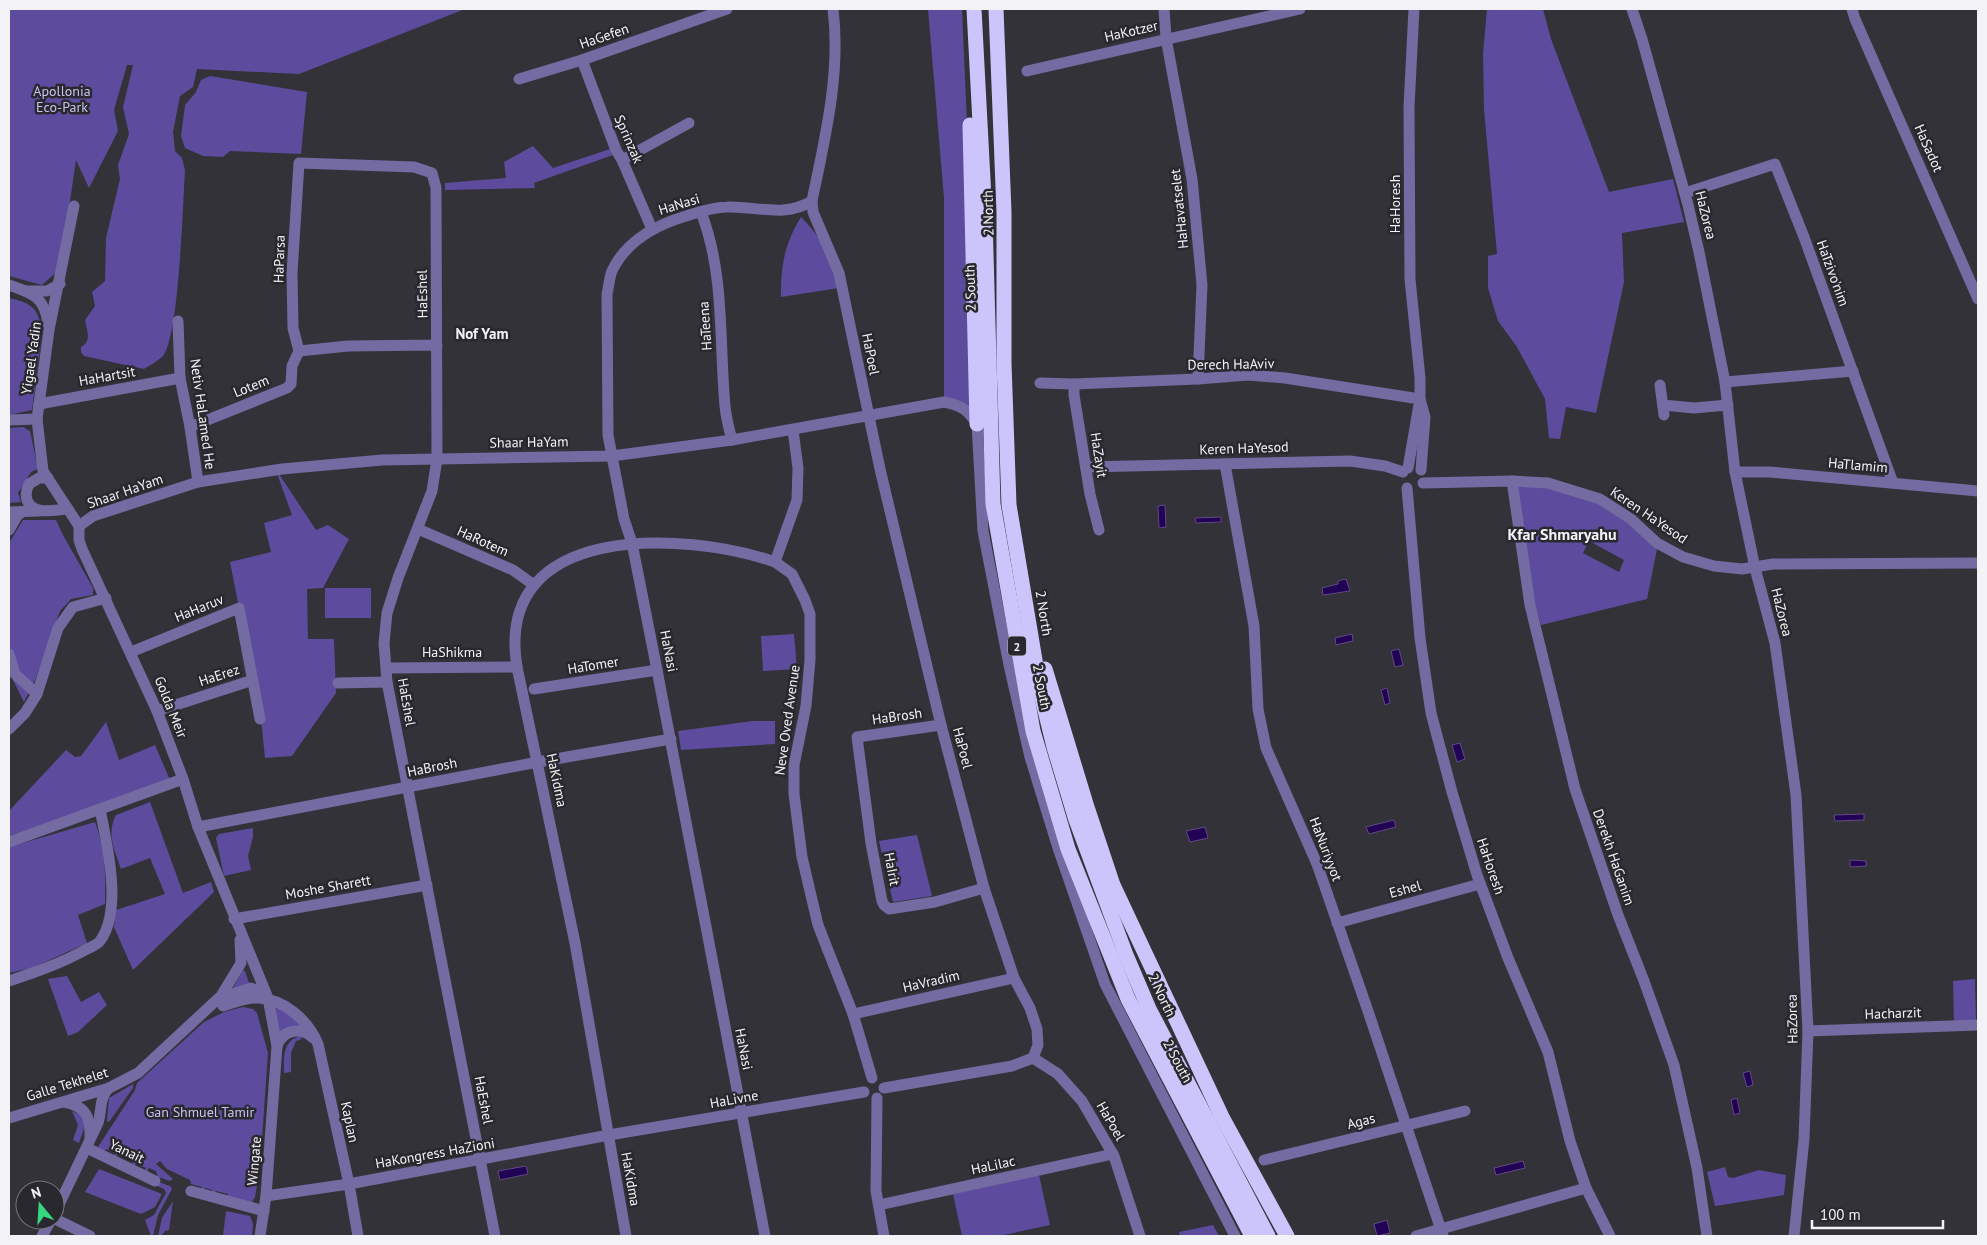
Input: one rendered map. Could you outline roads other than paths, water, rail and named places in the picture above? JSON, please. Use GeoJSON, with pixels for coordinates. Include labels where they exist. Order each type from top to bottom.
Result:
{"type":"FeatureCollection","features":[{"type":"Feature","properties":{"kind":"highway"},"geometry":{"type":"LineString","coordinates":[[967,9],[977,424]]}},
{"type":"Feature","properties":{"kind":"highway","name":"2 South"},"geometry":{"type":"LineString","coordinates":[[974,9],[984,218],[993,504],[1033,731],[1068,849],[1128,1000],[1252,1236]]}},
{"type":"Feature","properties":{"kind":"highway","name":"2 North"},"geometry":{"type":"LineString","coordinates":[[996,9],[1004,212],[1004,363],[1009,505],[1040,690],[1054,747],[1076,820],[1150,1009],[1268,1236]]}},
{"type":"Feature","properties":{"kind":"highway"},"geometry":{"type":"LineString","coordinates":[[1026,601],[1086,804],[1113,885],[1222,1117],[1287,1236]]}},
{"type":"Feature","properties":{"kind":"street","name":"HaGefen"},"geometry":{"type":"LineString","coordinates":[[518,78],[582,60],[727,9]]}},
{"type":"Feature","properties":{"kind":"street","name":"HaPoel"},"geometry":{"type":"LineString","coordinates":[[833,9],[836,33],[832,99],[812,201],[813,212],[839,273],[868,416],[941,724],[984,888],[1014,978],[1030,1008],[1037,1029],[1038,1044],[1033,1058],[1058,1074],[1082,1101],[1113,1154],[1140,1236]]}},
{"type":"Feature","properties":{"kind":"street","name":"HaHavatselet"},"geometry":{"type":"LineString","coordinates":[[1164,9],[1166,38],[1192,179],[1195,208],[1202,285],[1198,379]]}},
{"type":"Feature","properties":{"kind":"street","name":"HaKotzer"},"geometry":{"type":"LineString","coordinates":[[1027,71],[1300,9]]}},
{"type":"Feature","properties":{"kind":"street","name":"HaHoresh"},"geometry":{"type":"LineString","coordinates":[[1405,470],[1420,400],[1420,378],[1410,281],[1409,107],[1414,9]]}},
{"type":"Feature","properties":{"kind":"street","name":"HaZorea"},"geometry":{"type":"LineString","coordinates":[[1632,9],[1685,193],[1699,252],[1728,405],[1735,472],[1755,568],[1775,643],[1796,795],[1808,1031],[1804,1139],[1794,1236]]}},
{"type":"Feature","properties":{"kind":"street","name":"HaSadot"},"geometry":{"type":"LineString","coordinates":[[1852,9],[1978,299]]}},
{"type":"Feature","properties":{"kind":"street","name":"Sprinzak"},"geometry":{"type":"LineString","coordinates":[[582,60],[610,137],[652,229]]}},
{"type":"Feature","properties":{"kind":"street"},"geometry":{"type":"LineString","coordinates":[[622,160],[689,123]]}},
{"type":"Feature","properties":{"kind":"street","name":"HaParsa"},"geometry":{"type":"LineString","coordinates":[[299,351],[293,328],[292,273],[299,163],[414,167],[432,173]]}},
{"type":"Feature","properties":{"kind":"street","name":"HaTzivo'nim"},"geometry":{"type":"LineString","coordinates":[[1685,193],[1775,164],[1804,237],[1893,483]]}},
{"type":"Feature","properties":{"kind":"street","name":"HaEshel"},"geometry":{"type":"LineString","coordinates":[[432,173],[436,188],[437,459],[432,491],[398,578],[387,613],[384,643],[387,682],[495,1236]]}},
{"type":"Feature","properties":{"kind":"street"},"geometry":{"type":"LineString","coordinates":[[794,210],[812,201]]}},
{"type":"Feature","properties":{"kind":"street","name":"Yigael Yadin"},"geometry":{"type":"LineString","coordinates":[[68,509],[43,471],[38,419],[49,330],[60,284],[74,206]]}},
{"type":"Feature","properties":{"kind":"street","name":"HaNasi"},"geometry":{"type":"LineString","coordinates":[[765,1236],[671,739],[632,543],[624,519],[608,434],[607,294],[612,272],[626,250],[652,229],[663,223],[726,207],[794,210]]}},
{"type":"Feature","properties":{"kind":"street","name":"HaPoel"},"geometry":{"type":"LineString","coordinates":[[794,210],[804,215],[821,232]]}},
{"type":"Feature","properties":{"kind":"street","name":"HaTeena"},"geometry":{"type":"LineString","coordinates":[[701,212],[715,256],[725,408],[732,440]]}},
{"type":"Feature","properties":{"kind":"street"},"geometry":{"type":"LineString","coordinates":[[27,291],[47,291],[60,284]]}},
{"type":"Feature","properties":{"kind":"street"},"geometry":{"type":"LineString","coordinates":[[9,285],[27,291],[41,300],[46,310],[49,330]]}},
{"type":"Feature","properties":{"kind":"street","name":"Netiv HaLamed He"},"geometry":{"type":"LineString","coordinates":[[178,321],[180,378],[198,482]]}},
{"type":"Feature","properties":{"kind":"street"},"geometry":{"type":"LineString","coordinates":[[299,351],[348,346],[438,345]]}},
{"type":"Feature","properties":{"kind":"street","name":"Lotem"},"geometry":{"type":"LineString","coordinates":[[190,427],[287,388],[291,384],[292,366],[299,351]]}},
{"type":"Feature","properties":{"kind":"street"},"geometry":{"type":"LineString","coordinates":[[1724,382],[1853,371]]}},
{"type":"Feature","properties":{"kind":"street","name":"Derech HaAviv"},"geometry":{"type":"LineString","coordinates":[[1040,383],[1074,384],[1248,375],[1285,378],[1420,400]]}},
{"type":"Feature","properties":{"kind":"street","name":"HaHartsit"},"geometry":{"type":"LineString","coordinates":[[39,404],[180,378]]}},
{"type":"Feature","properties":{"kind":"street","name":"HaZayit"},"geometry":{"type":"LineString","coordinates":[[1074,384],[1074,395],[1090,494],[1099,530]]}},
{"type":"Feature","properties":{"kind":"street"},"geometry":{"type":"LineString","coordinates":[[1660,385],[1663,410],[1728,405]]}},
{"type":"Feature","properties":{"kind":"street","name":"HaHoresh"},"geometry":{"type":"LineString","coordinates":[[1420,400],[1425,417],[1421,470]]}},
{"type":"Feature","properties":{"kind":"street","name":"Shaar HaYam"},"geometry":{"type":"LineString","coordinates":[[79,526],[93,516],[198,482],[340,462],[612,456],[732,440],[944,402],[959,405],[969,412],[977,424]]}},
{"type":"Feature","properties":{"kind":"street"},"geometry":{"type":"LineString","coordinates":[[9,420],[38,419]]}},
{"type":"Feature","properties":{"kind":"street"},"geometry":{"type":"LineString","coordinates":[[977,424],[983,531],[1009,665],[1030,757],[1055,839],[1105,984],[1235,1236]]}},
{"type":"Feature","properties":{"kind":"street"},"geometry":{"type":"LineString","coordinates":[[775,562],[797,500],[798,468],[793,430]]}},
{"type":"Feature","properties":{"kind":"street","name":"Keren HaYesod"},"geometry":{"type":"LineString","coordinates":[[1086,467],[1350,461],[1405,470]]}},
{"type":"Feature","properties":{"kind":"street","name":"HaNuriyyot"},"geometry":{"type":"LineString","coordinates":[[1225,464],[1254,626],[1258,710],[1266,748],[1308,840],[1442,1233]]}},
{"type":"Feature","properties":{"kind":"street"},"geometry":{"type":"LineString","coordinates":[[1416,467],[1421,470],[1424,475],[1423,483],[1416,489],[1407,488],[1401,480],[1405,470],[1416,467]]}},
{"type":"Feature","properties":{"kind":"street","name":"HaTlamim"},"geometry":{"type":"LineString","coordinates":[[1735,472],[1770,472],[1978,492]]}},
{"type":"Feature","properties":{"kind":"street"},"geometry":{"type":"LineString","coordinates":[[39,511],[32,508],[28,502],[26,489],[34,480],[48,478]]}},
{"type":"Feature","properties":{"kind":"street","name":"Keren HaYesod"},"geometry":{"type":"LineString","coordinates":[[1423,483],[1512,481],[1548,483],[1600,499],[1631,519],[1657,543],[1683,557],[1714,566],[1742,569],[1773,564],[1978,564]]}},
{"type":"Feature","properties":{"kind":"street","name":"Derekh HaGanim"},"geometry":{"type":"LineString","coordinates":[[1512,481],[1530,605],[1575,789],[1618,915],[1674,1065],[1697,1168],[1707,1236]]}},
{"type":"Feature","properties":{"kind":"street","name":"HaHoresh"},"geometry":{"type":"LineString","coordinates":[[1407,488],[1420,638],[1432,713],[1452,792],[1480,884],[1508,958],[1548,1052],[1570,1142],[1586,1188],[1608,1236]]}},
{"type":"Feature","properties":{"kind":"street"},"geometry":{"type":"LineString","coordinates":[[9,512],[68,509]]}},
{"type":"Feature","properties":{"kind":"street","name":"Golda Meir"},"geometry":{"type":"LineString","coordinates":[[68,509],[79,526],[79,540],[82,549],[157,711],[264,1000]]}},
{"type":"Feature","properties":{"kind":"street"},"geometry":{"type":"LineString","coordinates":[[9,530],[17,516],[22,512]]}},
{"type":"Feature","properties":{"kind":"street","name":"HaRotem"},"geometry":{"type":"LineString","coordinates":[[418,529],[513,570],[534,584]]}},
{"type":"Feature","properties":{"kind":"street","name":"HaKidma"},"geometry":{"type":"LineString","coordinates":[[626,1236],[575,943],[517,667],[514,646],[521,609],[534,584],[554,566],[584,553],[609,546],[632,543],[710,545],[754,554],[775,562]]}},
{"type":"Feature","properties":{"kind":"street","name":"Neve Oved Avenue"},"geometry":{"type":"LineString","coordinates":[[775,562],[792,574],[806,600],[810,614],[810,660],[806,706],[794,765],[794,794],[802,857],[818,925],[853,1014],[872,1078]]}},
{"type":"Feature","properties":{"kind":"street"},"geometry":{"type":"LineString","coordinates":[[9,729],[25,713],[37,694],[58,628],[73,607],[106,598]]}},
{"type":"Feature","properties":{"kind":"street","name":"HaHaruv"},"geometry":{"type":"LineString","coordinates":[[131,652],[239,608],[253,680]]}},
{"type":"Feature","properties":{"kind":"street"},"geometry":{"type":"LineString","coordinates":[[9,654],[15,674],[37,694]]}},
{"type":"Feature","properties":{"kind":"street","name":"HaShikma"},"geometry":{"type":"LineString","coordinates":[[387,668],[517,667]]}},
{"type":"Feature","properties":{"kind":"street","name":"HaTomer"},"geometry":{"type":"LineString","coordinates":[[534,689],[657,670]]}},
{"type":"Feature","properties":{"kind":"street","name":"HaErez"},"geometry":{"type":"LineString","coordinates":[[157,711],[253,680],[260,719]]}},
{"type":"Feature","properties":{"kind":"street"},"geometry":{"type":"LineString","coordinates":[[338,683],[387,682]]}},
{"type":"Feature","properties":{"kind":"street","name":"HaBrosh"},"geometry":{"type":"LineString","coordinates":[[857,736],[941,724]]}},
{"type":"Feature","properties":{"kind":"street","name":"HaIrit"},"geometry":{"type":"LineString","coordinates":[[857,736],[871,844],[884,905],[889,908],[935,902],[984,888]]}},
{"type":"Feature","properties":{"kind":"street","name":"HaBrosh"},"geometry":{"type":"LineString","coordinates":[[198,826],[671,739]]}},
{"type":"Feature","properties":{"kind":"street"},"geometry":{"type":"LineString","coordinates":[[9,842],[183,779]]}},
{"type":"Feature","properties":{"kind":"street"},"geometry":{"type":"LineString","coordinates":[[9,981],[47,968],[99,942],[110,922],[112,868],[100,809]]}},
{"type":"Feature","properties":{"kind":"street","name":"Eshel"},"geometry":{"type":"LineString","coordinates":[[1337,923],[1480,884]]}},
{"type":"Feature","properties":{"kind":"street","name":"Moshe Sharett"},"geometry":{"type":"LineString","coordinates":[[235,921],[427,885]]}},
{"type":"Feature","properties":{"kind":"street","name":"Golda Meir"},"geometry":{"type":"LineString","coordinates":[[235,921],[264,1000]]}},
{"type":"Feature","properties":{"kind":"street","name":"Galle Tekhelet"},"geometry":{"type":"LineString","coordinates":[[218,1005],[241,963],[242,952],[239,934]]}},
{"type":"Feature","properties":{"kind":"street","name":"HaVradim"},"geometry":{"type":"LineString","coordinates":[[853,1014],[1014,978]]}},
{"type":"Feature","properties":{"kind":"street","name":"Galle Tekhelet"},"geometry":{"type":"LineString","coordinates":[[9,1118],[106,1089],[138,1074],[199,1017],[239,992],[251,988],[264,1000]]}},
{"type":"Feature","properties":{"kind":"street"},"geometry":{"type":"LineString","coordinates":[[218,1005],[264,1000]]}},
{"type":"Feature","properties":{"kind":"street","name":"Kaplan"},"geometry":{"type":"LineString","coordinates":[[264,1000],[287,1008],[299,1016],[308,1026],[318,1044],[349,1184],[358,1236]]}},
{"type":"Feature","properties":{"kind":"street","name":"Wingate"},"geometry":{"type":"LineString","coordinates":[[260,1236],[266,1196],[277,1046],[264,1000]]}},
{"type":"Feature","properties":{"kind":"street","name":"Wingate"},"geometry":{"type":"LineString","coordinates":[[264,1000],[273,1053],[274,1088]]}},
{"type":"Feature","properties":{"kind":"street","name":"Hacharzit"},"geometry":{"type":"LineString","coordinates":[[1808,1031],[1978,1025]]}},
{"type":"Feature","properties":{"kind":"street"},"geometry":{"type":"LineString","coordinates":[[277,1046],[283,1036],[290,1032],[299,1031],[308,1033],[318,1044]]}},
{"type":"Feature","properties":{"kind":"street"},"geometry":{"type":"LineString","coordinates":[[884,1088],[1012,1066],[1033,1058]]}},
{"type":"Feature","properties":{"kind":"street"},"geometry":{"type":"LineString","coordinates":[[872,1078],[879,1080],[884,1088],[882,1094],[877,1098],[868,1097],[864,1092],[865,1084],[872,1078]]}},
{"type":"Feature","properties":{"kind":"street"},"geometry":{"type":"LineString","coordinates":[[65,1191],[98,1123],[106,1089]]}},
{"type":"Feature","properties":{"kind":"street","name":"HaLivne"},"geometry":{"type":"LineString","coordinates":[[609,1135],[864,1092]]}},
{"type":"Feature","properties":{"kind":"street"},"geometry":{"type":"LineString","coordinates":[[877,1098],[876,1191],[884,1236]]}},
{"type":"Feature","properties":{"kind":"street"},"geometry":{"type":"LineString","coordinates":[[64,1102],[75,1105],[86,1114],[91,1124],[88,1143]]}},
{"type":"Feature","properties":{"kind":"street","name":"Agas"},"geometry":{"type":"LineString","coordinates":[[1264,1160],[1465,1111]]}},
{"type":"Feature","properties":{"kind":"street","name":"HaKongress HaZioni"},"geometry":{"type":"LineString","coordinates":[[266,1196],[349,1184],[609,1135]]}},
{"type":"Feature","properties":{"kind":"street","name":"Yanait"},"geometry":{"type":"LineString","coordinates":[[88,1143],[155,1181]]}},
{"type":"Feature","properties":{"kind":"street","name":"HaLilac"},"geometry":{"type":"LineString","coordinates":[[879,1205],[1113,1154]]}},
{"type":"Feature","properties":{"kind":"street"},"geometry":{"type":"LineString","coordinates":[[1416,1236],[1442,1233],[1586,1188]]}},
{"type":"Feature","properties":{"kind":"street"},"geometry":{"type":"LineString","coordinates":[[190,1190],[264,1211]]}},
{"type":"Feature","properties":{"kind":"street"},"geometry":{"type":"LineString","coordinates":[[65,1224],[90,1236]]}},
{"type":"Feature","properties":{"kind":"district","name":"Nof Yam"},"geometry":{"type":"Point","coordinates":[482,333]}},
{"type":"Feature","properties":{"kind":"district","name":"Kfar Shmaryahu"},"geometry":{"type":"Point","coordinates":[1562,534]}},
{"type":"Feature","properties":{"kind":"park label","name":"Apollonia Eco-Park"},"geometry":{"type":"Point","coordinates":[62,99]}},
{"type":"Feature","properties":{"kind":"park label","name":"Gan Shmuel Tamir"},"geometry":{"type":"Point","coordinates":[200,1112]}}]}
